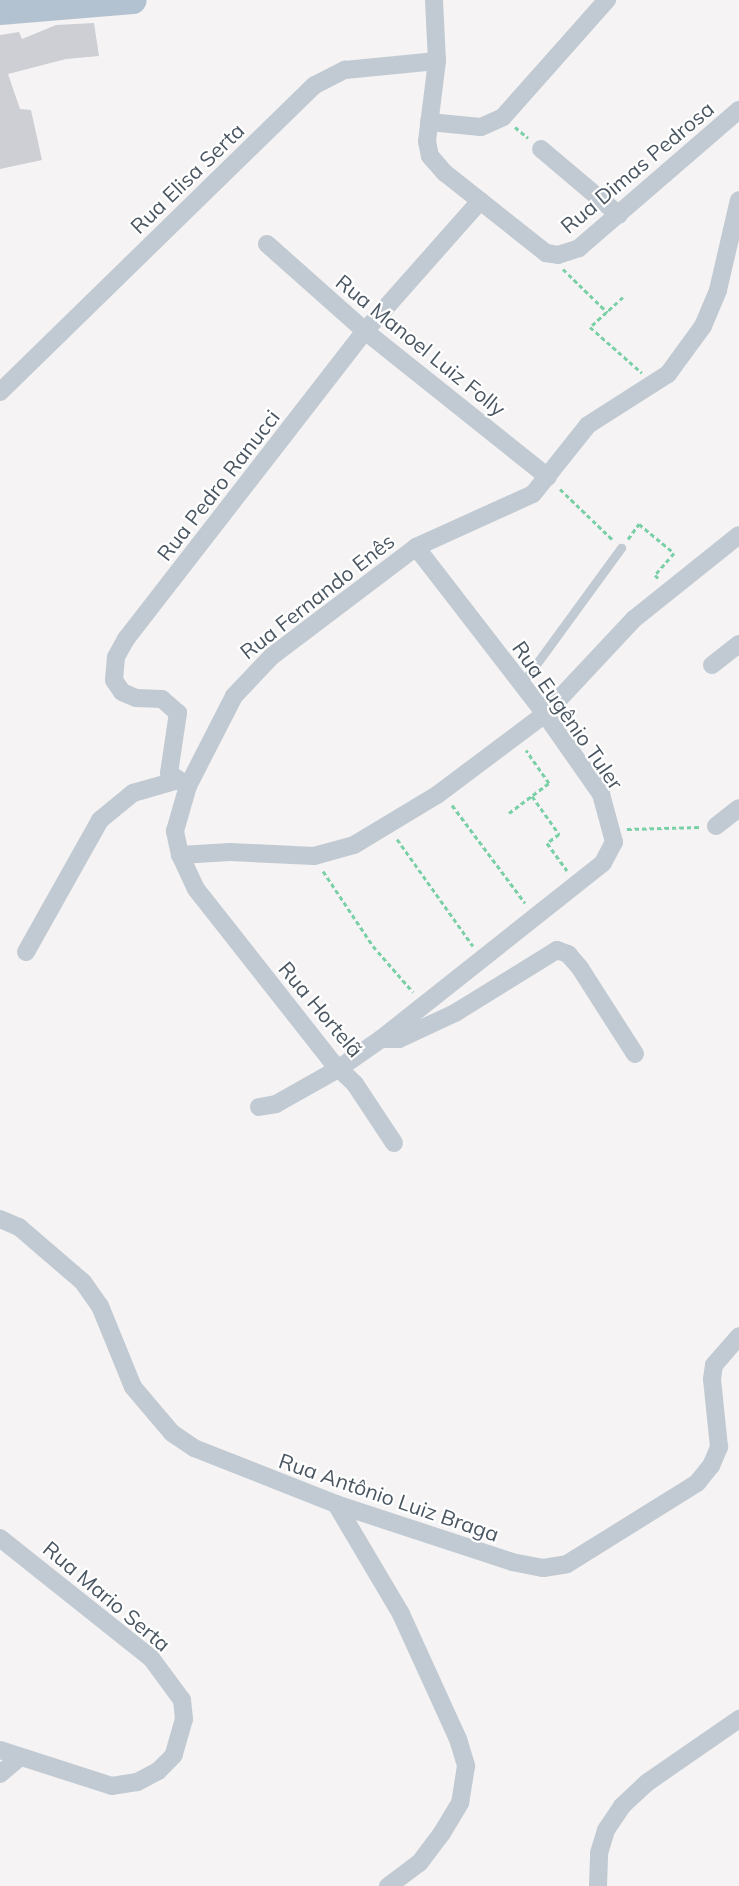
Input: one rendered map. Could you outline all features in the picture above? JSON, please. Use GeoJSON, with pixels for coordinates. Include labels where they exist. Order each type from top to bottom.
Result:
{"type":"FeatureCollection","features":[{"type":"Feature","properties":{"kind":"main road"},"geometry":{"type":"LineString","coordinates":[[0,10],[133,0]]}},
{"type":"Feature","properties":{"kind":"street","name":"Rua Dimas Pedrosa"},"geometry":{"type":"LineString","coordinates":[[435,0],[437,61],[428,149],[445,174],[546,253],[571,253],[619,215],[739,110]]}},
{"type":"Feature","properties":{"kind":"street"},"geometry":{"type":"LineString","coordinates":[[429,122],[481,127],[503,117],[607,0]]}},
{"type":"Feature","properties":{"kind":"street","name":"Rua Elisa Serta"},"geometry":{"type":"LineString","coordinates":[[0,392],[315,84],[345,70],[437,61]]}},
{"type":"Feature","properties":{"kind":"street"},"geometry":{"type":"LineString","coordinates":[[541,149],[619,215]]}},
{"type":"Feature","properties":{"kind":"street","name":"Rua Fernando Enês"},"geometry":{"type":"LineString","coordinates":[[209,906],[180,855],[176,822],[182,784],[216,727],[253,673],[416,548],[514,505],[532,494],[588,425],[655,384],[684,356],[703,326],[718,290],[739,200]]}},
{"type":"Feature","properties":{"kind":"street","name":"Rua Pedro Ranucci"},"geometry":{"type":"LineString","coordinates":[[182,784],[168,768],[178,713],[162,699],[136,699],[122,692],[114,680],[116,657],[126,639],[365,331],[480,201]]}},
{"type":"Feature","properties":{"kind":"street","name":"Rua Manoel Luiz Folly"},"geometry":{"type":"LineString","coordinates":[[267,244],[365,331],[548,477]]}},
{"type":"Feature","properties":{"kind":"street"},"geometry":{"type":"LineString","coordinates":[[180,855],[230,852],[314,856],[354,845],[442,791],[545,714],[634,618],[739,535]]}},
{"type":"Feature","properties":{"kind":"street","name":"Rua Eugênio Tuler"},"geometry":{"type":"LineString","coordinates":[[416,548],[545,714],[600,794],[613,829]]}},
{"type":"Feature","properties":{"kind":"street"},"geometry":{"type":"LineString","coordinates":[[712,664],[739,644]]}},
{"type":"Feature","properties":{"kind":"street"},"geometry":{"type":"LineString","coordinates":[[26,952],[100,820],[133,793],[182,784]]}},
{"type":"Feature","properties":{"kind":"street"},"geometry":{"type":"LineString","coordinates":[[716,826],[739,808]]}},
{"type":"Feature","properties":{"kind":"street"},"geometry":{"type":"LineString","coordinates":[[259,1107],[276,1104],[338,1069],[381,1039],[608,857],[614,842],[613,829]]}},
{"type":"Feature","properties":{"kind":"street","name":"Rua Hortelã"},"geometry":{"type":"LineString","coordinates":[[209,906],[338,1069],[355,1084],[394,1143]]}},
{"type":"Feature","properties":{"kind":"street"},"geometry":{"type":"LineString","coordinates":[[381,1039],[399,1039],[426,1027],[557,950],[568,954],[580,968],[635,1054]]}},
{"type":"Feature","properties":{"kind":"street","name":"Rua Antônio Luiz Braga"},"geometry":{"type":"LineString","coordinates":[[0,1219],[19,1227],[83,1282],[100,1306],[133,1387],[172,1433],[219,1460],[336,1504],[512,1562],[543,1568],[567,1564],[697,1483],[711,1466],[720,1432],[712,1379],[714,1365],[739,1336]]}},
{"type":"Feature","properties":{"kind":"street"},"geometry":{"type":"LineString","coordinates":[[336,1504],[401,1614],[458,1739],[466,1766],[460,1803],[442,1833],[419,1863],[394,1884]]}},
{"type":"Feature","properties":{"kind":"street","name":"Rua Mario Serta"},"geometry":{"type":"LineString","coordinates":[[0,1538],[151,1658],[182,1701],[184,1719],[174,1755],[158,1771],[137,1782],[112,1786],[19,1758],[0,1750]]}},
{"type":"Feature","properties":{"kind":"street"},"geometry":{"type":"LineString","coordinates":[[598,1886],[599,1853],[606,1830],[622,1806],[648,1782],[739,1719]]}},
{"type":"Feature","properties":{"kind":"street"},"geometry":{"type":"LineString","coordinates":[[0,1774],[19,1758]]}},
{"type":"Feature","properties":{"kind":"lane"},"geometry":{"type":"LineString","coordinates":[[521,685],[621,548]]}},
{"type":"Feature","properties":{"kind":"path"},"geometry":{"type":"LineString","coordinates":[[503,117],[541,149]]}},
{"type":"Feature","properties":{"kind":"path"},"geometry":{"type":"LineString","coordinates":[[546,253],[607,312]]}},
{"type":"Feature","properties":{"kind":"path"},"geometry":{"type":"LineString","coordinates":[[623,297],[591,327],[655,384]]}},
{"type":"Feature","properties":{"kind":"path"},"geometry":{"type":"LineString","coordinates":[[548,477],[621,548],[639,524],[674,554],[655,575],[672,589]]}},
{"type":"Feature","properties":{"kind":"path"},"geometry":{"type":"LineString","coordinates":[[508,813],[549,783],[516,736]]}},
{"type":"Feature","properties":{"kind":"path"},"geometry":{"type":"LineString","coordinates":[[442,791],[535,916]]}},
{"type":"Feature","properties":{"kind":"path"},"geometry":{"type":"LineString","coordinates":[[532,796],[560,834],[547,843],[577,884]]}},
{"type":"Feature","properties":{"kind":"path"},"geometry":{"type":"LineString","coordinates":[[387,826],[482,958]]}},
{"type":"Feature","properties":{"kind":"path"},"geometry":{"type":"LineString","coordinates":[[613,829],[716,826]]}},
{"type":"Feature","properties":{"kind":"path"},"geometry":{"type":"LineString","coordinates":[[314,856],[336,894],[389,969],[424,1003]]}},
{"type":"Feature","properties":{"kind":"building"},"geometry":{"type":"Polygon","coordinates":[[[94,23],[99,56],[66,59],[8,74],[20,109],[31,110],[42,160],[0,169],[0,35],[19,32],[22,39],[56,25],[94,23]]]}}]}
